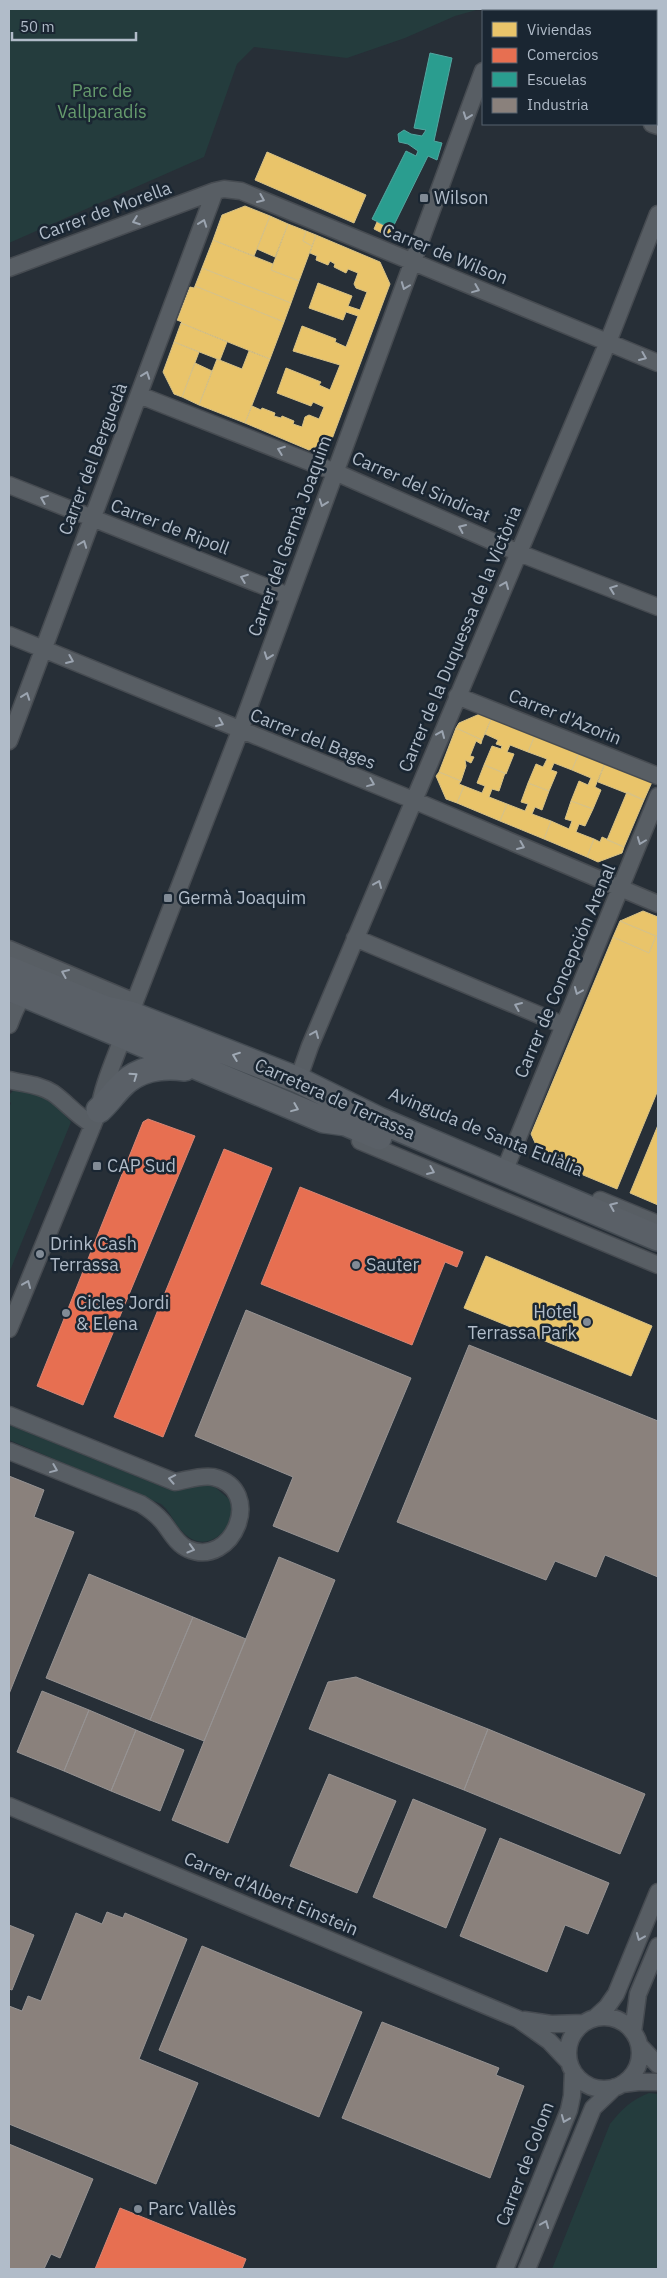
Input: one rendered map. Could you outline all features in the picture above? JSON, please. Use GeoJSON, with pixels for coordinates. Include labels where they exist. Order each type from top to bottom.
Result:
{"type":"FeatureCollection","features":[{"type":"Feature","properties":{"kind":"main road","name":"Carretera de Terrassa"},"geometry":{"type":"LineString","coordinates":[[9,969],[133,1008],[298,1080],[379,1120],[658,1238]]}},
{"type":"Feature","properties":{"kind":"main road","name":"Carretera de Terrassa"},"geometry":{"type":"LineString","coordinates":[[17,991],[124,1038],[324,1120],[346,1123],[658,1252]]}},
{"type":"Feature","properties":{"kind":"main road"},"geometry":{"type":"LineString","coordinates":[[96,1117],[121,1086],[140,1072],[160,1066],[205,1071]]}},
{"type":"Feature","properties":{"kind":"street","name":"Carrer del Germà Joaquim"},"geometry":{"type":"LineString","coordinates":[[9,1329],[96,1117],[101,1097],[124,1038],[133,1008],[240,731],[414,264],[482,74]]}},
{"type":"Feature","properties":{"kind":"street","name":"Carrer de Wilson"},"geometry":{"type":"LineString","coordinates":[[214,191],[224,189],[241,191],[414,264],[658,363]]}},
{"type":"Feature","properties":{"kind":"street","name":"Carrer de Morella"},"geometry":{"type":"LineString","coordinates":[[9,268],[214,191]]}},
{"type":"Feature","properties":{"kind":"street","name":"Carrer del Berguedà"},"geometry":{"type":"LineString","coordinates":[[9,741],[214,191]]}},
{"type":"Feature","properties":{"kind":"street","name":"Carrer de la Duquessa de la Victòria"},"geometry":{"type":"LineString","coordinates":[[298,1080],[355,938],[608,342],[658,214]]}},
{"type":"Feature","properties":{"kind":"street","name":"Carrer del Sindicat"},"geometry":{"type":"LineString","coordinates":[[139,395],[335,472],[519,553],[658,607]]}},
{"type":"Feature","properties":{"kind":"street","name":"Carrer de Ripoll"},"geometry":{"type":"LineString","coordinates":[[9,485],[289,596]]}},
{"type":"Feature","properties":{"kind":"street","name":"Carrer del Bages"},"geometry":{"type":"LineString","coordinates":[[9,636],[413,800],[658,904]]}},
{"type":"Feature","properties":{"kind":"street","name":"Carrer d'Azorin"},"geometry":{"type":"LineString","coordinates":[[458,696],[658,776]]}},
{"type":"Feature","properties":{"kind":"street","name":"Carrer de Concepción Arenal"},"geometry":{"type":"LineString","coordinates":[[508,1162],[563,1025],[622,889],[658,796]]}},
{"type":"Feature","properties":{"kind":"street"},"geometry":{"type":"LineString","coordinates":[[355,938],[563,1025]]}},
{"type":"Feature","properties":{"kind":"street"},"geometry":{"type":"LineString","coordinates":[[9,949],[108,1000]]}},
{"type":"Feature","properties":{"kind":"street"},"geometry":{"type":"LineString","coordinates":[[9,1025],[18,1003],[17,991],[40,992],[87,1008],[108,1000]]}},
{"type":"Feature","properties":{"kind":"street"},"geometry":{"type":"LineString","coordinates":[[9,1080],[33,1084],[45,1089],[81,1119],[96,1117]]}},
{"type":"Feature","properties":{"kind":"street","name":"Avinguda de Santa Eulàlia"},"geometry":{"type":"LineString","coordinates":[[298,1080],[508,1162],[658,1224]]}},
{"type":"Feature","properties":{"kind":"street"},"geometry":{"type":"LineString","coordinates":[[324,1120],[342,1133],[658,1265]]}},
{"type":"Feature","properties":{"kind":"street"},"geometry":{"type":"LineString","coordinates":[[9,1415],[175,1482],[201,1477],[214,1477],[231,1488],[241,1507],[242,1518],[233,1535],[222,1546],[207,1551],[190,1550],[182,1547],[158,1517],[141,1504],[9,1451]]}},
{"type":"Feature","properties":{"kind":"street","name":"Carrer d'Albert Einstein"},"geometry":{"type":"LineString","coordinates":[[9,1806],[518,2019],[549,2041],[571,2067]]}},
{"type":"Feature","properties":{"kind":"street"},"geometry":{"type":"LineString","coordinates":[[658,1892],[616,1994],[608,2007],[577,2028],[568,2044],[571,2067],[582,2082],[594,2088],[638,2082],[658,2082]]}},
{"type":"Feature","properties":{"kind":"street"},"geometry":{"type":"LineString","coordinates":[[527,2269],[592,2108],[636,2070],[639,2061],[636,2038],[638,1994],[658,1946]]}},
{"type":"Feature","properties":{"kind":"street"},"geometry":{"type":"LineString","coordinates":[[590,2020],[613,2018],[628,2025],[658,2065]]}},
{"type":"Feature","properties":{"kind":"street","name":"Carrer d'Albert Einstein"},"geometry":{"type":"LineString","coordinates":[[518,2019],[552,2024],[590,2020]]}},
{"type":"Feature","properties":{"kind":"street","name":"Carrer de Colom"},"geometry":{"type":"LineString","coordinates":[[505,2269],[569,2110],[572,2096],[571,2067]]}},
{"type":"Feature","properties":{"kind":"green space","name":"Parc de Vallparadís"},"geometry":{"type":"Polygon","coordinates":[[[9,9],[480,9],[455,16],[405,38],[347,58],[254,47],[237,64],[204,157],[9,243],[9,9]]]}},
{"type":"Feature","properties":{"kind":"green space"},"geometry":{"type":"Polygon","coordinates":[[[14,1090],[32,1093],[46,1099],[71,1122],[9,1273],[9,1108],[11,1103],[9,1095],[14,1090]]]}},
{"type":"Feature","properties":{"kind":"green space"},"geometry":{"type":"Polygon","coordinates":[[[9,1425],[170,1490],[207,1484],[216,1488],[230,1500],[233,1519],[228,1527],[216,1538],[202,1542],[194,1540],[180,1529],[161,1504],[9,1440],[9,1425]]]}},
{"type":"Feature","properties":{"kind":"green space"},"geometry":{"type":"Polygon","coordinates":[[[649,2093],[658,2094],[658,2269],[552,2269],[610,2124],[627,2106],[649,2093]]]}},
{"type":"Feature","properties":{"kind":"building: Viviendas"},"geometry":{"type":"Polygon","coordinates":[[[267,152],[366,195],[354,223],[255,180],[267,152]]]}},
{"type":"Feature","properties":{"kind":"building: Viviendas"},"geometry":{"type":"Polygon","coordinates":[[[245,206],[270,216],[254,256],[213,240],[222,215],[245,206]]]}},
{"type":"Feature","properties":{"kind":"building: Viviendas"},"geometry":{"type":"Polygon","coordinates":[[[270,216],[288,224],[275,257],[257,249],[270,216]]]}},
{"type":"Feature","properties":{"kind":"building: Viviendas"},"geometry":{"type":"Polygon","coordinates":[[[377,222],[392,229],[388,236],[374,229],[377,222]]]}},
{"type":"Feature","properties":{"kind":"building: Viviendas"},"geometry":{"type":"Polygon","coordinates":[[[288,224],[306,231],[303,241],[312,246],[299,281],[271,270],[288,224]]]}},
{"type":"Feature","properties":{"kind":"building: Viviendas"},"geometry":{"type":"Polygon","coordinates":[[[306,231],[316,235],[312,246],[303,241],[306,231]]]}},
{"type":"Feature","properties":{"kind":"building: Viviendas"},"geometry":{"type":"Polygon","coordinates":[[[316,235],[380,262],[390,284],[332,439],[309,450],[245,423],[252,406],[275,413],[274,416],[281,418],[282,416],[294,421],[293,424],[302,427],[305,417],[309,415],[319,419],[324,407],[313,402],[311,406],[277,393],[286,368],[321,382],[319,385],[330,390],[340,365],[293,351],[302,326],[336,339],[335,342],[346,347],[358,316],[346,312],[343,320],[309,308],[318,283],[352,296],[348,306],[360,310],[367,292],[356,288],[354,284],[358,273],[348,269],[346,273],[334,267],[335,264],[330,261],[328,265],[316,260],[317,256],[310,253],[316,235]]]}},
{"type":"Feature","properties":{"kind":"building: Viviendas"},"geometry":{"type":"Polygon","coordinates":[[[213,240],[273,264],[271,270],[299,281],[291,303],[202,268],[213,240]]]}},
{"type":"Feature","properties":{"kind":"building: Viviendas"},"geometry":{"type":"Polygon","coordinates":[[[202,268],[291,303],[284,322],[195,286],[202,268]]]}},
{"type":"Feature","properties":{"kind":"building: Viviendas"},"geometry":{"type":"Polygon","coordinates":[[[195,286],[284,322],[270,359],[177,320],[190,287],[194,288],[195,286]]]}},
{"type":"Feature","properties":{"kind":"building: Viviendas"},"geometry":{"type":"Polygon","coordinates":[[[181,323],[227,342],[220,360],[174,342],[181,323]]]}},
{"type":"Feature","properties":{"kind":"building: Viviendas"},"geometry":{"type":"Polygon","coordinates":[[[174,342],[199,352],[182,397],[174,394],[163,372],[174,342]]]}},
{"type":"Feature","properties":{"kind":"building: Viviendas"},"geometry":{"type":"Polygon","coordinates":[[[249,351],[270,359],[245,423],[199,405],[217,359],[242,369],[249,351]]]}},
{"type":"Feature","properties":{"kind":"building: Viviendas"},"geometry":{"type":"Polygon","coordinates":[[[195,363],[212,371],[199,405],[182,397],[195,363]]]}},
{"type":"Feature","properties":{"kind":"building: Viviendas"},"geometry":{"type":"Polygon","coordinates":[[[482,713],[492,717],[482,740],[456,728],[459,723],[482,713]]]}},
{"type":"Feature","properties":{"kind":"building: Viviendas"},"geometry":{"type":"Polygon","coordinates":[[[492,717],[535,735],[528,752],[510,745],[507,752],[514,754],[506,774],[484,765],[492,746],[501,749],[502,746],[496,744],[498,740],[485,734],[492,717]]]}},
{"type":"Feature","properties":{"kind":"building: Viviendas"},"geometry":{"type":"Polygon","coordinates":[[[456,728],[482,740],[481,744],[476,741],[470,756],[474,757],[471,763],[465,760],[466,766],[461,781],[439,772],[456,728]]]}},
{"type":"Feature","properties":{"kind":"building: Viviendas"},"geometry":{"type":"Polygon","coordinates":[[[535,735],[579,753],[572,770],[554,763],[551,770],[557,772],[549,791],[528,783],[536,764],[543,767],[547,759],[528,752],[535,735]]]}},
{"type":"Feature","properties":{"kind":"building: Viviendas"},"geometry":{"type":"Polygon","coordinates":[[[579,753],[605,763],[595,787],[601,790],[593,809],[571,801],[579,781],[588,785],[591,778],[572,770],[579,753]]]}},
{"type":"Feature","properties":{"kind":"building: Viviendas"},"geometry":{"type":"Polygon","coordinates":[[[605,763],[652,782],[644,800],[598,782],[605,763]]]}},
{"type":"Feature","properties":{"kind":"building: Viviendas"},"geometry":{"type":"Polygon","coordinates":[[[484,765],[505,773],[499,791],[492,789],[489,797],[507,804],[500,821],[457,803],[464,786],[482,793],[485,786],[477,783],[484,765]]]}},
{"type":"Feature","properties":{"kind":"building: Viviendas"},"geometry":{"type":"Polygon","coordinates":[[[439,772],[461,781],[459,784],[464,786],[457,803],[446,799],[436,776],[439,772]]]}},
{"type":"Feature","properties":{"kind":"building: Viviendas"},"geometry":{"type":"Polygon","coordinates":[[[528,783],[549,791],[542,810],[535,807],[532,814],[551,821],[544,839],[500,821],[507,804],[525,811],[528,804],[521,802],[528,783]]]}},
{"type":"Feature","properties":{"kind":"building: Viviendas"},"geometry":{"type":"Polygon","coordinates":[[[627,792],[644,800],[624,847],[607,840],[627,792]]]}},
{"type":"Feature","properties":{"kind":"building: Viviendas"},"geometry":{"type":"Polygon","coordinates":[[[571,801],[593,809],[585,826],[579,824],[576,832],[594,839],[587,857],[544,839],[551,821],[569,829],[572,821],[565,819],[571,801]]]}},
{"type":"Feature","properties":{"kind":"building: Viviendas"},"geometry":{"type":"Polygon","coordinates":[[[602,837],[624,847],[622,853],[598,862],[587,857],[594,839],[600,842],[602,837]]]}},
{"type":"Feature","properties":{"kind":"building: Viviendas"},"geometry":{"type":"Polygon","coordinates":[[[643,911],[658,917],[658,937],[620,921],[643,911]]]}},
{"type":"Feature","properties":{"kind":"building: Viviendas"},"geometry":{"type":"Polygon","coordinates":[[[620,921],[656,936],[649,953],[613,937],[620,921]]]}},
{"type":"Feature","properties":{"kind":"building: Viviendas"},"geometry":{"type":"Polygon","coordinates":[[[656,936],[658,937],[658,1090],[617,1189],[542,1158],[531,1134],[613,937],[649,953],[656,936]]]}},
{"type":"Feature","properties":{"kind":"building: Viviendas"},"geometry":{"type":"Polygon","coordinates":[[[658,1125],[658,1205],[630,1193],[658,1125]]]}},
{"type":"Feature","properties":{"kind":"building: Viviendas"},"geometry":{"type":"Polygon","coordinates":[[[486,1256],[652,1326],[631,1376],[464,1308],[486,1256]]]}},
{"type":"Feature","properties":{"kind":"building: Comercios"},"geometry":{"type":"Polygon","coordinates":[[[148,1119],[195,1136],[83,1405],[37,1386],[143,1122],[148,1119]]]}},
{"type":"Feature","properties":{"kind":"building: Comercios"},"geometry":{"type":"Polygon","coordinates":[[[224,1149],[272,1168],[163,1437],[114,1417],[224,1149]]]}},
{"type":"Feature","properties":{"kind":"building: Comercios","name":"Sauter"},"geometry":{"type":"Polygon","coordinates":[[[300,1187],[463,1252],[457,1267],[445,1262],[412,1345],[261,1284],[300,1187]]]}},
{"type":"Feature","properties":{"kind":"building: Comercios"},"geometry":{"type":"Polygon","coordinates":[[[120,2208],[246,2259],[242,2269],[95,2269],[120,2208]]]}},
{"type":"Feature","properties":{"kind":"building: Escuelas"},"geometry":{"type":"Polygon","coordinates":[[[430,53],[452,58],[434,141],[442,143],[437,160],[428,156],[392,229],[372,219],[406,151],[416,156],[418,151],[408,144],[399,142],[398,134],[404,130],[411,134],[422,136],[426,130],[414,128],[430,53]]]}},
{"type":"Feature","properties":{"kind":"building: Industria"},"geometry":{"type":"Polygon","coordinates":[[[246,1310],[411,1378],[338,1552],[273,1526],[293,1477],[195,1436],[246,1310]]]}},
{"type":"Feature","properties":{"kind":"building: Industria"},"geometry":{"type":"Polygon","coordinates":[[[469,1345],[658,1421],[658,1577],[605,1555],[596,1577],[555,1561],[546,1580],[397,1522],[469,1345]]]}},
{"type":"Feature","properties":{"kind":"building: Industria"},"geometry":{"type":"Polygon","coordinates":[[[9,1476],[44,1490],[34,1517],[74,1532],[9,1694],[9,1476]]]}},
{"type":"Feature","properties":{"kind":"building: Industria"},"geometry":{"type":"Polygon","coordinates":[[[279,1557],[335,1580],[228,1843],[172,1820],[279,1557]]]}},
{"type":"Feature","properties":{"kind":"building: Industria"},"geometry":{"type":"Polygon","coordinates":[[[89,1574],[193,1617],[150,1720],[46,1678],[89,1574]]]}},
{"type":"Feature","properties":{"kind":"building: Industria"},"geometry":{"type":"Polygon","coordinates":[[[193,1617],[246,1639],[204,1741],[150,1720],[193,1617]]]}},
{"type":"Feature","properties":{"kind":"building: Industria"},"geometry":{"type":"Polygon","coordinates":[[[356,1677],[488,1729],[464,1790],[309,1729],[328,1682],[356,1677]]]}},
{"type":"Feature","properties":{"kind":"building: Industria"},"geometry":{"type":"Polygon","coordinates":[[[42,1691],[89,1710],[64,1771],[17,1752],[42,1691]]]}},
{"type":"Feature","properties":{"kind":"building: Industria"},"geometry":{"type":"Polygon","coordinates":[[[89,1710],[136,1730],[111,1791],[64,1771],[89,1710]]]}},
{"type":"Feature","properties":{"kind":"building: Industria"},"geometry":{"type":"Polygon","coordinates":[[[488,1729],[645,1794],[620,1854],[464,1790],[488,1729]]]}},
{"type":"Feature","properties":{"kind":"building: Industria"},"geometry":{"type":"Polygon","coordinates":[[[136,1730],[184,1750],[160,1811],[111,1791],[136,1730]]]}},
{"type":"Feature","properties":{"kind":"building: Industria"},"geometry":{"type":"Polygon","coordinates":[[[329,1774],[396,1801],[357,1893],[290,1866],[329,1774]]]}},
{"type":"Feature","properties":{"kind":"building: Industria"},"geometry":{"type":"Polygon","coordinates":[[[413,1799],[486,1829],[446,1928],[373,1897],[413,1799]]]}},
{"type":"Feature","properties":{"kind":"building: Industria"},"geometry":{"type":"Polygon","coordinates":[[[500,1838],[609,1883],[588,1934],[565,1925],[547,1972],[460,1936],[500,1838]]]}},
{"type":"Feature","properties":{"kind":"building: Industria"},"geometry":{"type":"Polygon","coordinates":[[[107,1912],[123,1918],[125,1913],[187,1939],[139,2059],[198,2083],[156,2184],[9,2124],[9,2006],[22,2011],[28,1996],[41,2001],[76,1913],[102,1924],[107,1912]]]}},
{"type":"Feature","properties":{"kind":"building: Industria"},"geometry":{"type":"Polygon","coordinates":[[[9,1925],[34,1935],[12,1990],[9,1989],[9,1925]]]}},
{"type":"Feature","properties":{"kind":"building: Industria"},"geometry":{"type":"Polygon","coordinates":[[[202,1946],[362,2012],[319,2117],[159,2050],[202,1946]]]}},
{"type":"Feature","properties":{"kind":"building: Industria"},"geometry":{"type":"Polygon","coordinates":[[[382,2022],[499,2068],[496,2075],[524,2086],[490,2178],[342,2118],[382,2022]]]}},
{"type":"Feature","properties":{"kind":"building: Industria"},"geometry":{"type":"Polygon","coordinates":[[[9,2144],[93,2179],[60,2258],[51,2254],[44,2269],[9,2269],[9,2144]]]}},
{"type":"Feature","properties":{"kind":"place","name":"Wilson"},"geometry":{"type":"Point","coordinates":[424,198]}},
{"type":"Feature","properties":{"kind":"place","name":"Germà Joaquim"},"geometry":{"type":"Point","coordinates":[168,898]}},
{"type":"Feature","properties":{"kind":"place","name":"CAP Sud"},"geometry":{"type":"Point","coordinates":[97,1166]}},
{"type":"Feature","properties":{"kind":"place","name":"Drink Cash Terrassa"},"geometry":{"type":"Point","coordinates":[40,1254]}},
{"type":"Feature","properties":{"kind":"place","name":"Sauter"},"geometry":{"type":"Point","coordinates":[356,1265]}},
{"type":"Feature","properties":{"kind":"place","name":"Cicles Jordi & Elena"},"geometry":{"type":"Point","coordinates":[66,1313]}},
{"type":"Feature","properties":{"kind":"place","name":"Hotel Terrassa Park"},"geometry":{"type":"Point","coordinates":[587,1322]}},
{"type":"Feature","properties":{"kind":"place","name":"Parc Vallès"},"geometry":{"type":"Point","coordinates":[138,2209]}}]}
